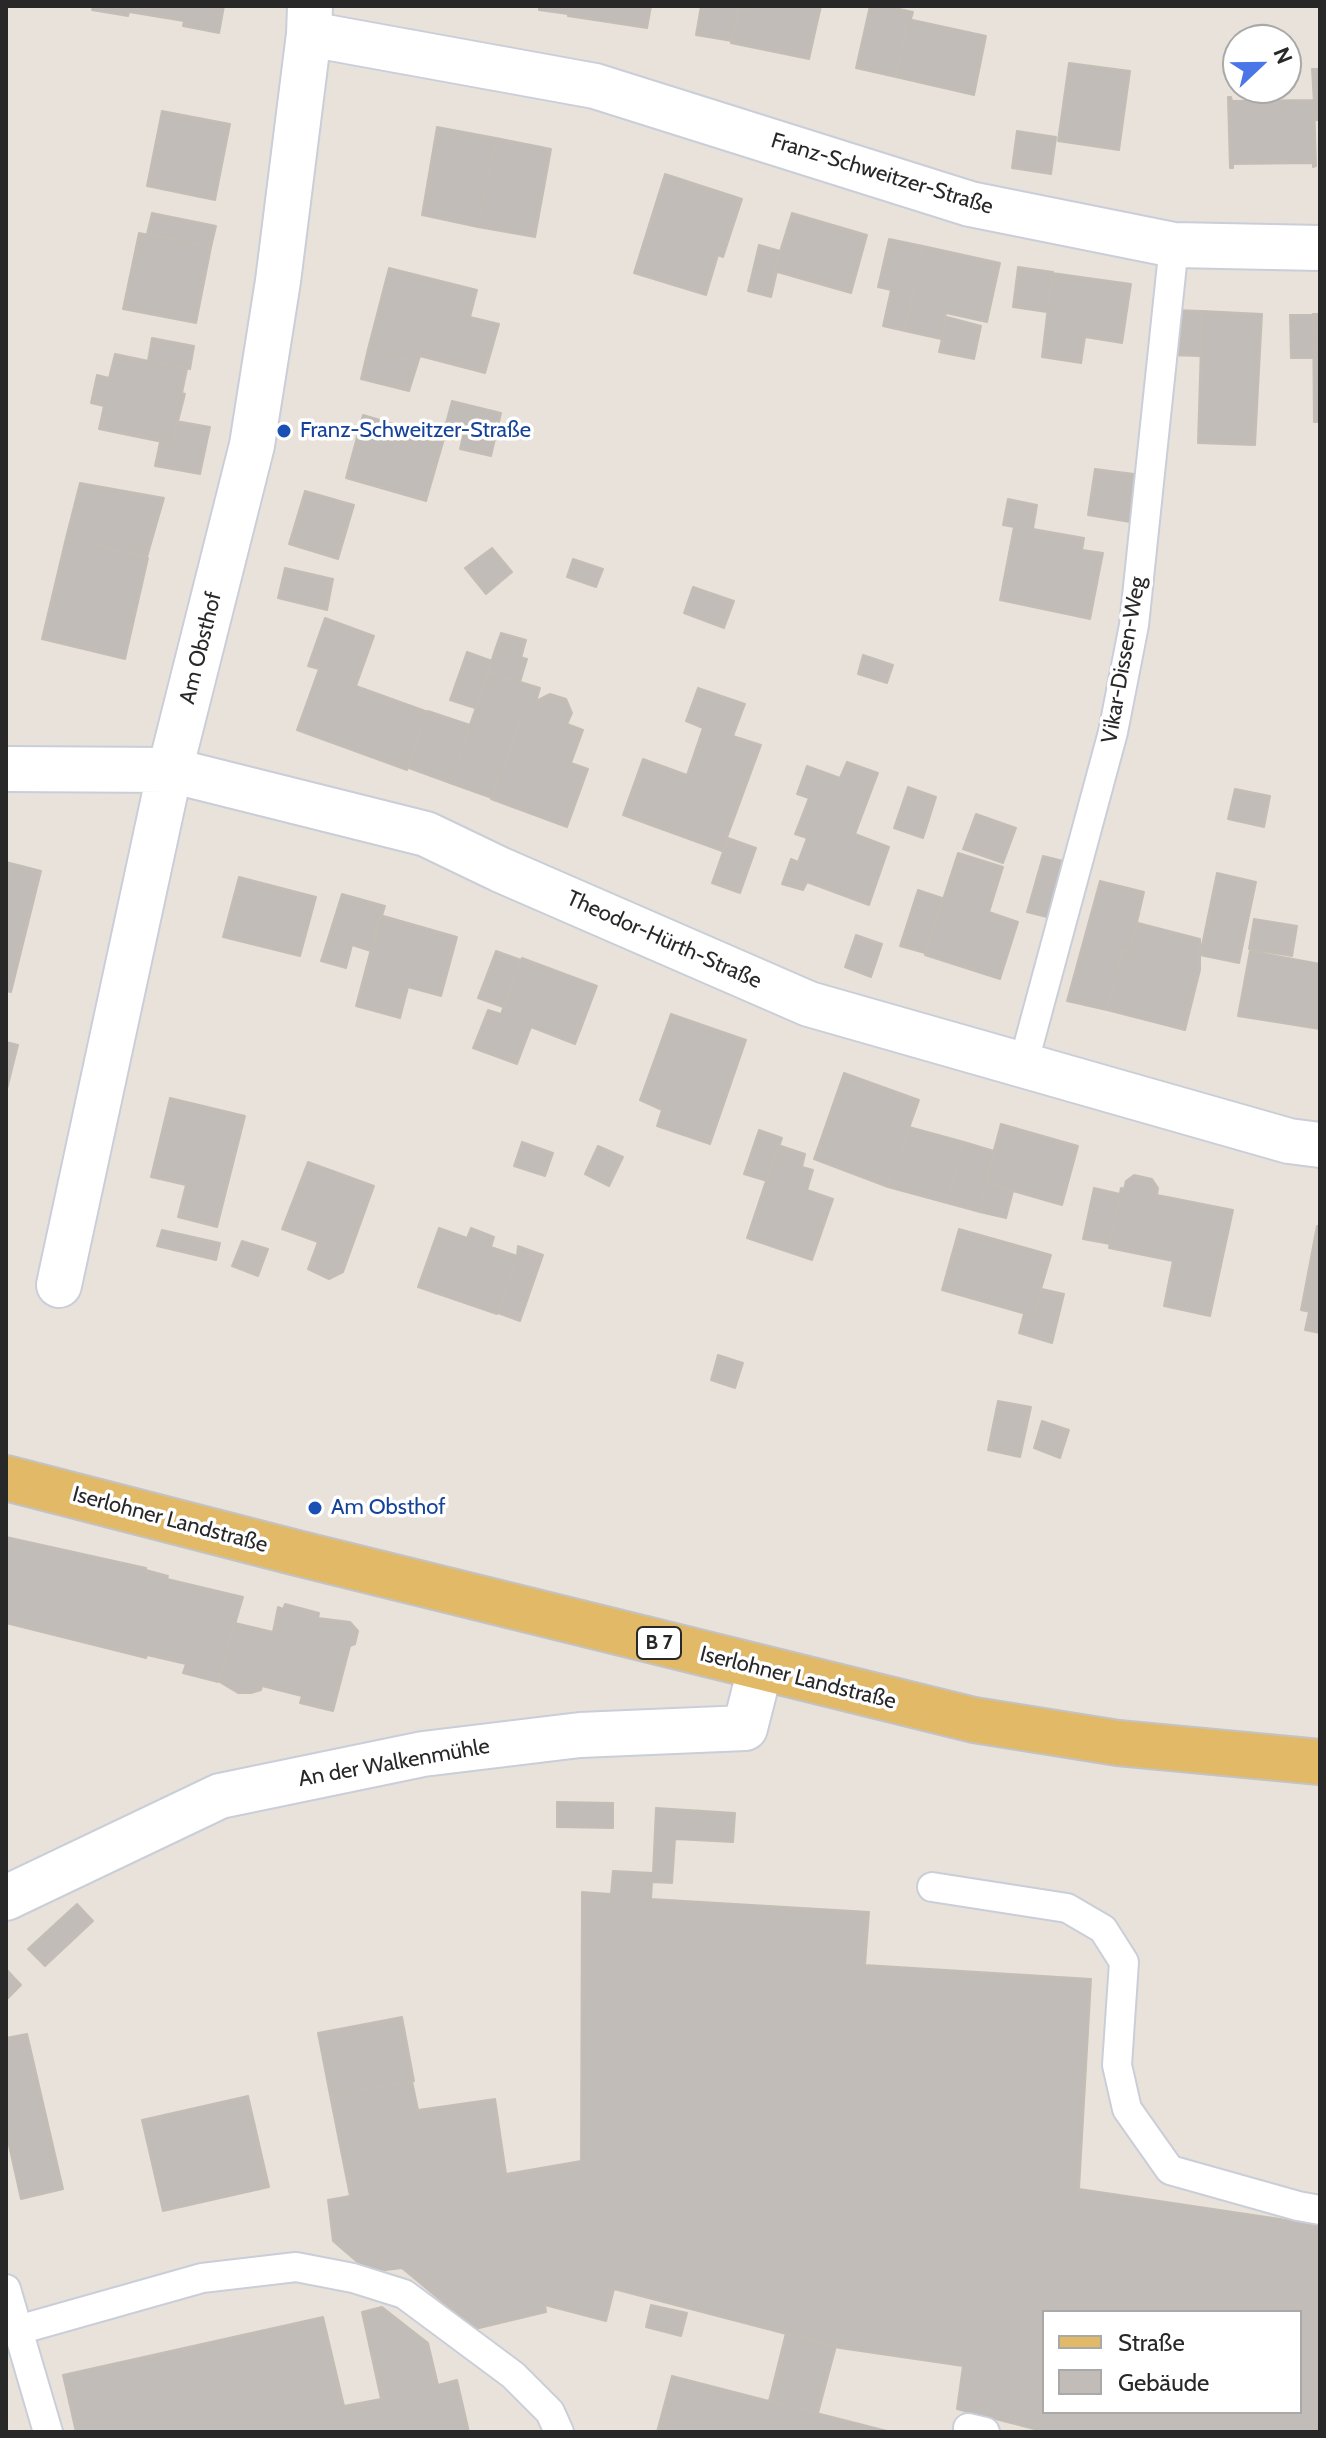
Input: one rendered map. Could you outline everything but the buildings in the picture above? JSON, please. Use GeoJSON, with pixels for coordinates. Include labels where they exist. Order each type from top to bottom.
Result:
{"type":"FeatureCollection","features":[{"type":"Feature","properties":{"kind":"main road","name":"Iserlohner Landstraße"},"geometry":{"type":"LineString","coordinates":[[6,1478],[760,1669],[974,1720],[1118,1743],[1320,1762]]}},
{"type":"Feature","properties":{"kind":"street","name":"Franz-Schweitzer-Straße"},"geometry":{"type":"LineString","coordinates":[[309,20],[595,86],[970,204],[1174,245],[1320,248]]}},
{"type":"Feature","properties":{"kind":"street","name":"Am Obsthof"},"geometry":{"type":"LineString","coordinates":[[59,1285],[170,770],[252,445],[278,281],[309,20]]}},
{"type":"Feature","properties":{"kind":"street","name":"Theodor-Hürth-Straße"},"geometry":{"type":"LineString","coordinates":[[6,769],[170,770],[426,834],[501,870],[809,1004],[1289,1141],[1320,1145]]}},
{"type":"Feature","properties":{"kind":"street","name":"An der Walkenmühle"},"geometry":{"type":"LineString","coordinates":[[6,1898],[220,1796],[423,1754],[580,1735],[745,1728],[760,1669]]}},
{"type":"Feature","properties":{"kind":"lane","name":"Vikar-Dissen-Weg"},"geometry":{"type":"LineString","coordinates":[[1023,1065],[1113,732],[1134,625],[1174,245]]}},
{"type":"Feature","properties":{"kind":"lane"},"geometry":{"type":"LineString","coordinates":[[932,1887],[1067,1908],[1103,1929],[1124,1962],[1117,2065],[1127,2109],[1170,2170],[1320,2210]]}},
{"type":"Feature","properties":{"kind":"lane"},"geometry":{"type":"LineString","coordinates":[[18,2330],[202,2278],[296,2267],[339,2275],[404,2294],[513,2375],[550,2412],[559,2432]]}},
{"type":"Feature","properties":{"kind":"lane"},"geometry":{"type":"LineString","coordinates":[[6,2289],[48,2432]]}},
{"type":"Feature","properties":{"kind":"place","name":"Franz-Schweitzer-Straße"},"geometry":{"type":"Point","coordinates":[284,431]}},
{"type":"Feature","properties":{"kind":"place","name":"Am Obsthof"},"geometry":{"type":"Point","coordinates":[315,1508]}}]}
